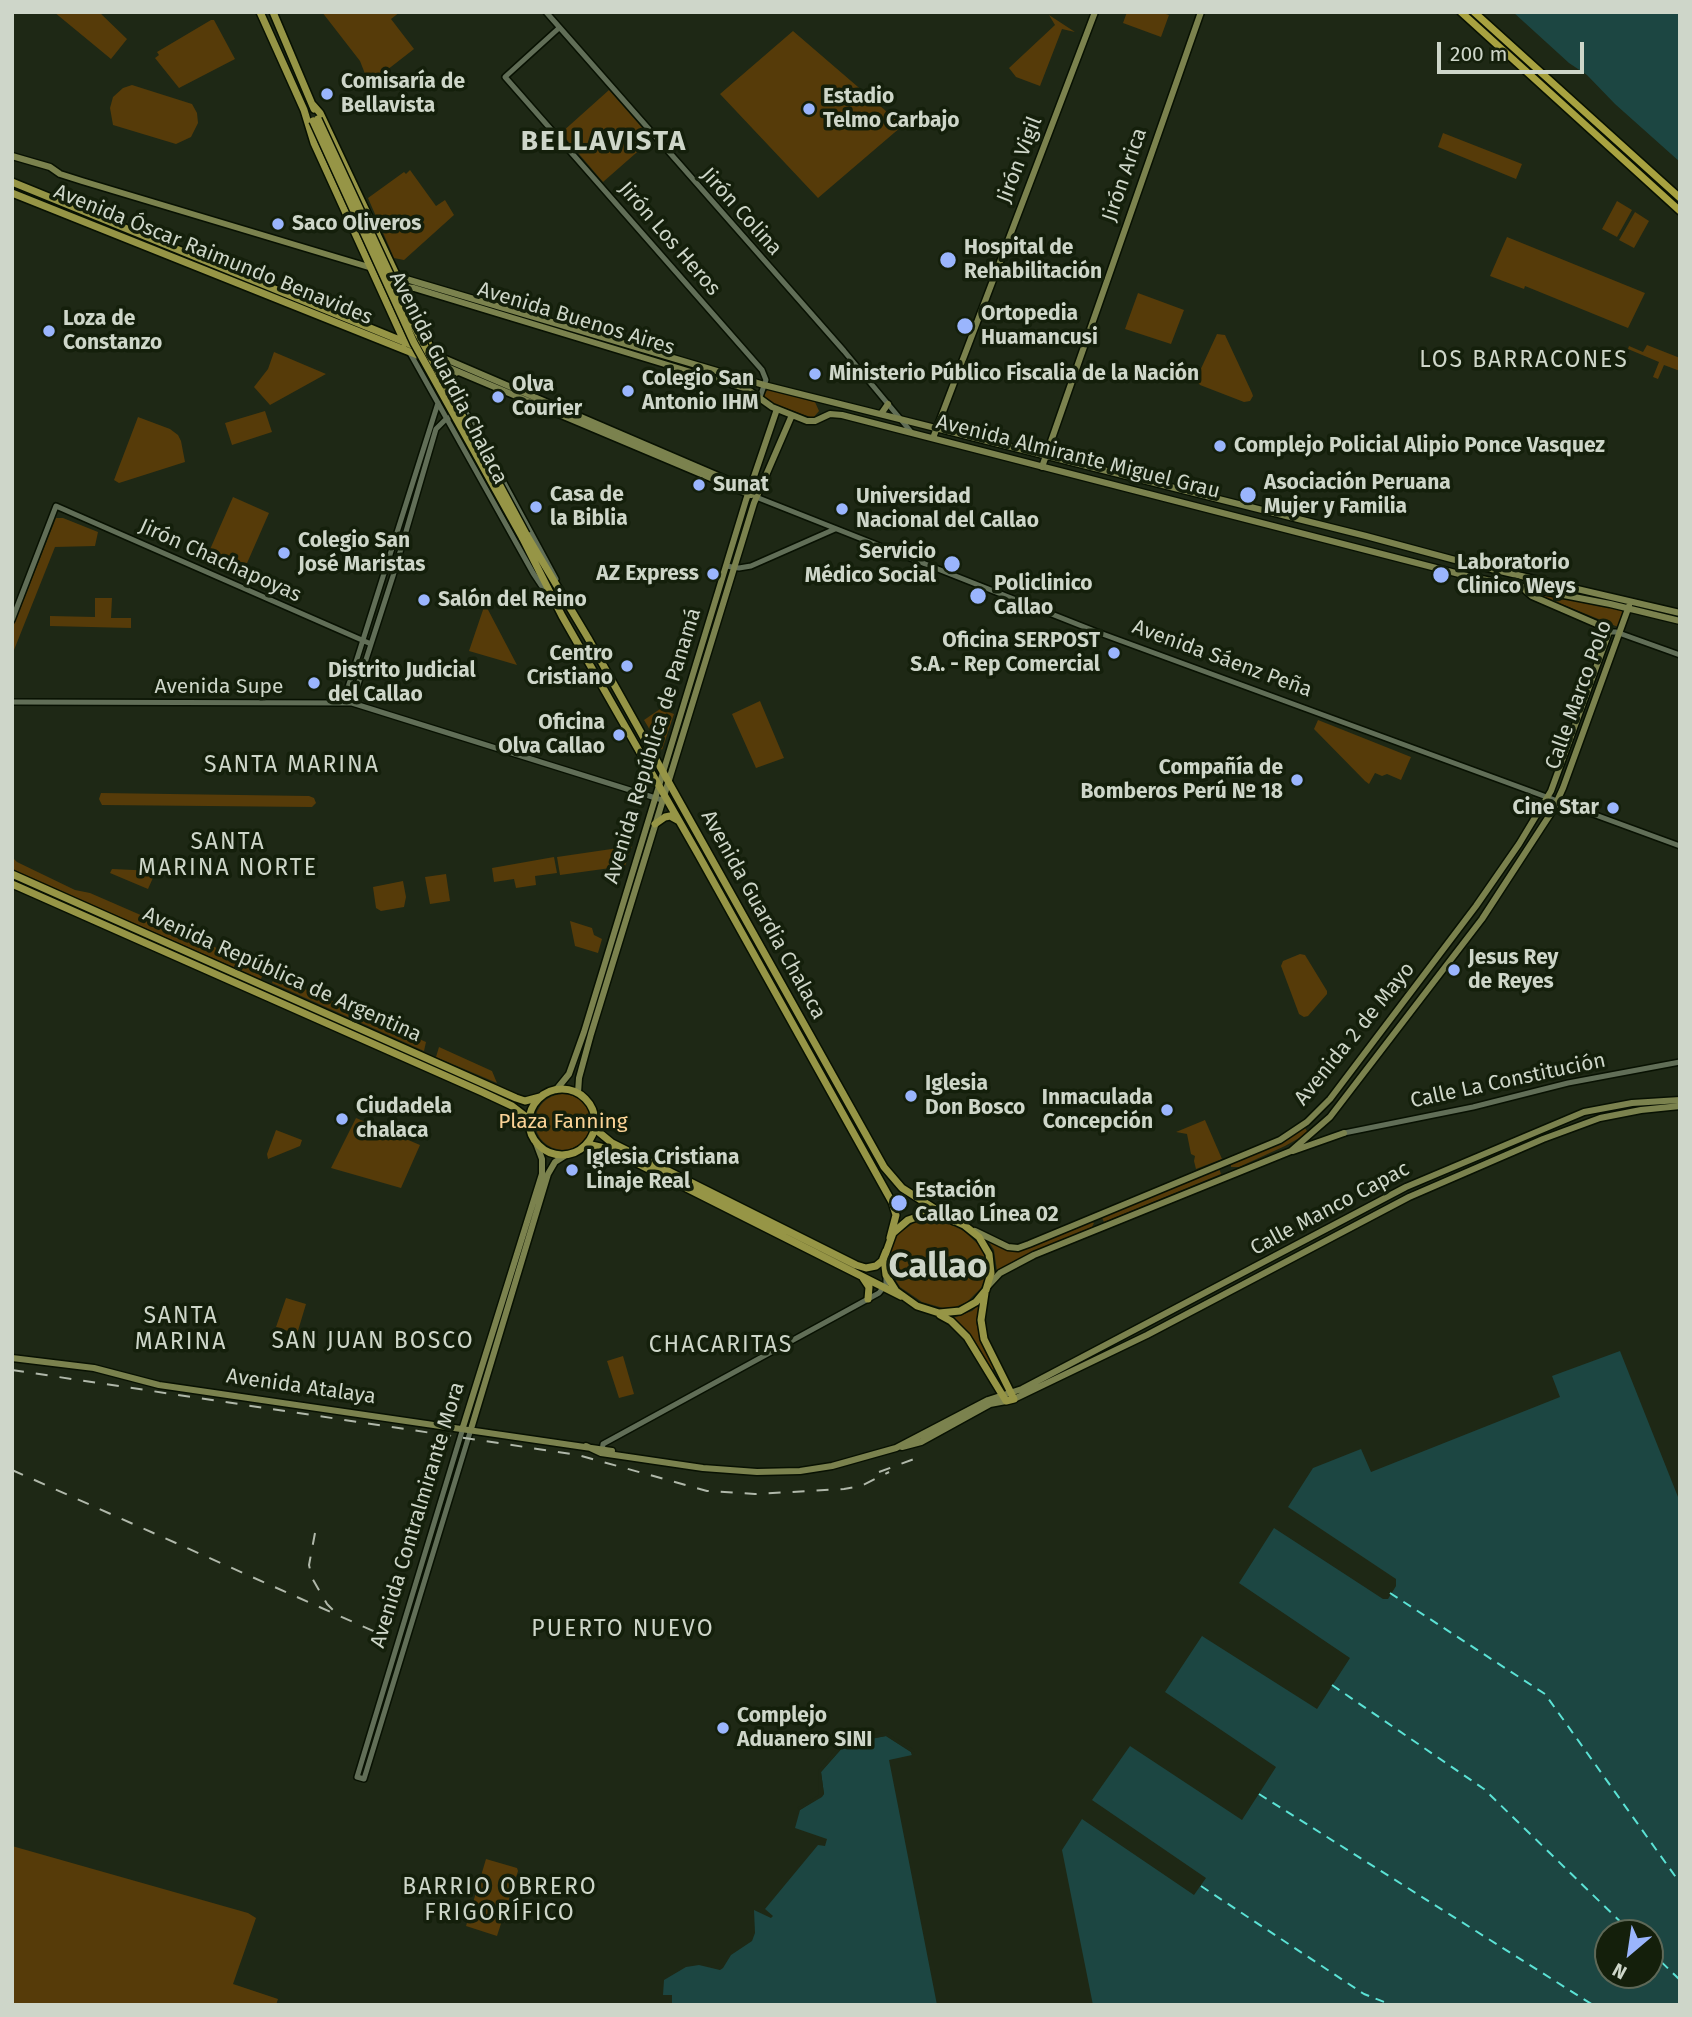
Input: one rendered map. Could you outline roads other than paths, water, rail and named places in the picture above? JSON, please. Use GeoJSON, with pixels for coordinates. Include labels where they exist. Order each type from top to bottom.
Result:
{"type":"FeatureCollection","features":[{"type":"Feature","properties":{"kind":"highway"},"geometry":{"type":"LineString","coordinates":[[1461,12],[1680,211]]}},
{"type":"Feature","properties":{"kind":"highway"},"geometry":{"type":"LineString","coordinates":[[1474,12],[1680,198]]}},
{"type":"Feature","properties":{"kind":"main road","name":"Avenida Guardia Chalaca"},"geometry":{"type":"LineString","coordinates":[[260,12],[304,110],[314,143],[411,353]]}},
{"type":"Feature","properties":{"kind":"main road","name":"Avenida Guardia Chalaca"},"geometry":{"type":"LineString","coordinates":[[273,12],[313,105],[315,120],[414,342],[663,773],[759,965],[895,1207],[895,1222],[890,1238]]}},
{"type":"Feature","properties":{"kind":"main road","name":"Jirón Vigil"},"geometry":{"type":"LineString","coordinates":[[933,438],[1095,12]]}},
{"type":"Feature","properties":{"kind":"main road","name":"Jirón Arica"},"geometry":{"type":"LineString","coordinates":[[1042,467],[1201,12]]}},
{"type":"Feature","properties":{"kind":"main road","name":"Avenida Guardia Chalaca"},"geometry":{"type":"LineString","coordinates":[[313,105],[320,113],[440,364]]}},
{"type":"Feature","properties":{"kind":"main road","name":"Avenida Guardia Chalaca"},"geometry":{"type":"LineString","coordinates":[[304,110],[315,120]]}},
{"type":"Feature","properties":{"kind":"main road"},"geometry":{"type":"LineString","coordinates":[[12,156],[50,167],[60,174],[82,181],[372,268]]}},
{"type":"Feature","properties":{"kind":"main road","name":"Avenida Óscar Raimundo Benavides"},"geometry":{"type":"LineString","coordinates":[[12,182],[112,222],[440,364]]}},
{"type":"Feature","properties":{"kind":"main road","name":"Avenida Óscar Raimundo Benavides"},"geometry":{"type":"LineString","coordinates":[[12,193],[92,226],[226,273],[434,354]]}},
{"type":"Feature","properties":{"kind":"main road"},"geometry":{"type":"LineString","coordinates":[[94,215],[92,226],[112,222]]}},
{"type":"Feature","properties":{"kind":"main road","name":"Avenida Buenos Aires"},"geometry":{"type":"LineString","coordinates":[[396,276],[764,385]]}},
{"type":"Feature","properties":{"kind":"main road","name":"Avenida Buenos Aires"},"geometry":{"type":"LineString","coordinates":[[379,284],[401,286],[436,295],[741,387],[760,397]]}},
{"type":"Feature","properties":{"kind":"main road"},"geometry":{"type":"LineString","coordinates":[[434,354],[749,491],[756,498]]}},
{"type":"Feature","properties":{"kind":"main road"},"geometry":{"type":"LineString","coordinates":[[440,364],[749,491]]}},
{"type":"Feature","properties":{"kind":"main road"},"geometry":{"type":"LineString","coordinates":[[449,381],[451,375],[458,372]]}},
{"type":"Feature","properties":{"kind":"main road","name":"Avenida Almirante Miguel Grau"},"geometry":{"type":"LineString","coordinates":[[764,385],[1275,513],[1630,605],[1680,621]]}},
{"type":"Feature","properties":{"kind":"main road","name":"Avenida Almirante Miguel Grau"},"geometry":{"type":"LineString","coordinates":[[760,397],[777,409],[812,422],[835,414],[1523,588],[1680,613]]}},
{"type":"Feature","properties":{"kind":"main road"},"geometry":{"type":"LineString","coordinates":[[819,398],[825,407],[823,416]]}},
{"type":"Feature","properties":{"kind":"main road"},"geometry":{"type":"LineString","coordinates":[[881,414],[888,404]]}},
{"type":"Feature","properties":{"kind":"main road","name":"Avenida República de Panamá"},"geometry":{"type":"LineString","coordinates":[[556,1090],[567,1078],[584,1032],[668,782],[749,491],[777,409]]}},
{"type":"Feature","properties":{"kind":"main road"},"geometry":{"type":"LineString","coordinates":[[868,422],[872,417],[870,411]]}},
{"type":"Feature","properties":{"kind":"main road","name":"Avenida República de Panamá"},"geometry":{"type":"LineString","coordinates":[[659,786],[730,567],[792,415]]}},
{"type":"Feature","properties":{"kind":"main road"},"geometry":{"type":"LineString","coordinates":[[1270,524],[1275,513]]}},
{"type":"Feature","properties":{"kind":"main road","name":"Avenida Guardia Chalaca"},"geometry":{"type":"LineString","coordinates":[[524,536],[562,616],[659,786],[661,797],[702,852],[769,960],[884,1167],[893,1180],[910,1194],[954,1221]]}},
{"type":"Feature","properties":{"kind":"main road"},"geometry":{"type":"LineString","coordinates":[[1523,588],[1532,596],[1599,625],[1609,632]]}},
{"type":"Feature","properties":{"kind":"main road","name":"Calle Marco Polo"},"geometry":{"type":"LineString","coordinates":[[1558,801],[1630,605]]}},
{"type":"Feature","properties":{"kind":"main road","name":"Calle Marco Polo"},"geometry":{"type":"LineString","coordinates":[[1548,797],[1609,632]]}},
{"type":"Feature","properties":{"kind":"main road"},"geometry":{"type":"LineString","coordinates":[[602,685],[611,680]]}},
{"type":"Feature","properties":{"kind":"main road","name":"Avenida República de Panamá"},"geometry":{"type":"LineString","coordinates":[[578,1093],[579,1078],[591,1034],[661,797]]}},
{"type":"Feature","properties":{"kind":"main road","name":"Avenida 2 de Mayo"},"geometry":{"type":"LineString","coordinates":[[964,1225],[1008,1247],[1018,1248],[1280,1140],[1307,1122],[1321,1109],[1422,980],[1506,864],[1548,797]]}},
{"type":"Feature","properties":{"kind":"main road","name":"Avenida 2 de Mayo"},"geometry":{"type":"LineString","coordinates":[[986,1289],[1000,1273],[1034,1255],[1291,1151],[1330,1117],[1431,987],[1501,892],[1558,801]]}},
{"type":"Feature","properties":{"kind":"main road"},"geometry":{"type":"LineString","coordinates":[[655,824],[665,817],[680,822]]}},
{"type":"Feature","properties":{"kind":"main road","name":"Avenida República de Argentina"},"geometry":{"type":"LineString","coordinates":[[12,874],[516,1098],[525,1101],[540,1097]]}},
{"type":"Feature","properties":{"kind":"main road","name":"Avenida República de Argentina"},"geometry":{"type":"LineString","coordinates":[[12,884],[482,1092],[512,1106],[525,1116],[529,1125]]}},
{"type":"Feature","properties":{"kind":"main road"},"geometry":{"type":"LineString","coordinates":[[759,965],[769,960]]}},
{"type":"Feature","properties":{"kind":"main road"},"geometry":{"type":"LineString","coordinates":[[1422,980],[1431,987]]}},
{"type":"Feature","properties":{"kind":"main road"},"geometry":{"type":"LineString","coordinates":[[803,1042],[812,1037]]}},
{"type":"Feature","properties":{"kind":"main road"},"geometry":{"type":"LineString","coordinates":[[556,1090],[578,1093],[594,1112],[594,1129],[587,1144],[566,1155],[550,1153],[536,1143],[529,1125],[531,1110],[540,1097],[556,1090]]}},
{"type":"Feature","properties":{"kind":"main road","name":"Calle Manco Capac"},"geometry":{"type":"LineString","coordinates":[[1009,1397],[1147,1335],[1409,1197],[1543,1139],[1600,1118],[1677,1103]]}},
{"type":"Feature","properties":{"kind":"main road","name":"Calle Manco Capac"},"geometry":{"type":"LineString","coordinates":[[1009,1397],[1406,1187],[1584,1112],[1620,1104],[1677,1103]]}},
{"type":"Feature","properties":{"kind":"main road"},"geometry":{"type":"LineString","coordinates":[[594,1129],[612,1143],[866,1268],[876,1266],[882,1261],[890,1238],[903,1223],[920,1216],[938,1215],[964,1225],[983,1242],[989,1254],[991,1273],[981,1320],[984,1339],[1009,1397]]}},
{"type":"Feature","properties":{"kind":"main road"},"geometry":{"type":"LineString","coordinates":[[1291,1151],[1344,1133]]}},
{"type":"Feature","properties":{"kind":"main road","name":"Avenida Contralmirante Mora"},"geometry":{"type":"LineString","coordinates":[[480,1388],[542,1174],[542,1159],[536,1143]]}},
{"type":"Feature","properties":{"kind":"main road"},"geometry":{"type":"LineString","coordinates":[[587,1144],[609,1149],[951,1321],[963,1333],[1009,1397]]}},
{"type":"Feature","properties":{"kind":"main road","name":"Avenida Contralmirante Mora"},"geometry":{"type":"LineString","coordinates":[[467,1428],[548,1174],[552,1166],[566,1155]]}},
{"type":"Feature","properties":{"kind":"main road"},"geometry":{"type":"LineString","coordinates":[[886,1251],[886,1275],[901,1296]]}},
{"type":"Feature","properties":{"kind":"main road"},"geometry":{"type":"LineString","coordinates":[[863,1277],[869,1287],[868,1299]]}},
{"type":"Feature","properties":{"kind":"main road"},"geometry":{"type":"LineString","coordinates":[[933,1312],[954,1313],[965,1309],[976,1302],[986,1289]]}},
{"type":"Feature","properties":{"kind":"main road","name":"Avenida Atalaya"},"geometry":{"type":"LineString","coordinates":[[12,1358],[94,1368],[159,1385],[586,1446],[703,1468],[771,1472],[832,1466],[894,1449],[988,1400],[1009,1397]]}},
{"type":"Feature","properties":{"kind":"street","name":"Jirón Colina"},"geometry":{"type":"LineString","coordinates":[[546,12],[912,433]]}},
{"type":"Feature","properties":{"kind":"street","name":"Jirón Los Heros"},"geometry":{"type":"LineString","coordinates":[[559,28],[505,77],[762,370],[764,385]]}},
{"type":"Feature","properties":{"kind":"street","name":"Avenida Guardia Chalaca"},"geometry":{"type":"LineString","coordinates":[[411,353],[533,573],[562,616]]}},
{"type":"Feature","properties":{"kind":"street","name":"Avenida Guardia Chalaca"},"geometry":{"type":"LineString","coordinates":[[440,364],[550,564],[566,601]]}},
{"type":"Feature","properties":{"kind":"street"},"geometry":{"type":"LineString","coordinates":[[760,397],[764,385]]}},
{"type":"Feature","properties":{"kind":"street"},"geometry":{"type":"LineString","coordinates":[[343,703],[438,403]]}},
{"type":"Feature","properties":{"kind":"street"},"geometry":{"type":"LineString","coordinates":[[352,703],[436,429],[446,419],[465,410]]}},
{"type":"Feature","properties":{"kind":"street","name":"Avenida Sáenz Peña"},"geometry":{"type":"LineString","coordinates":[[756,498],[1097,632],[1680,846]]}},
{"type":"Feature","properties":{"kind":"street","name":"Jirón Chachapoyas"},"geometry":{"type":"LineString","coordinates":[[12,620],[56,506],[371,644]]}},
{"type":"Feature","properties":{"kind":"street"},"geometry":{"type":"LineString","coordinates":[[730,567],[751,566],[835,529]]}},
{"type":"Feature","properties":{"kind":"street"},"geometry":{"type":"LineString","coordinates":[[354,638],[366,631]]}},
{"type":"Feature","properties":{"kind":"street"},"geometry":{"type":"LineString","coordinates":[[1609,632],[1680,655]]}},
{"type":"Feature","properties":{"kind":"street","name":"Avenida Supe"},"geometry":{"type":"LineString","coordinates":[[12,702],[352,703],[661,797]]}},
{"type":"Feature","properties":{"kind":"street","name":"Calle La Constitución"},"geometry":{"type":"LineString","coordinates":[[1344,1133],[1473,1107],[1567,1083],[1680,1062]]}},
{"type":"Feature","properties":{"kind":"street"},"geometry":{"type":"LineString","coordinates":[[602,1451],[603,1444],[868,1299],[884,1287],[886,1275]]}},
{"type":"Feature","properties":{"kind":"street","name":"Avenida Contralmirante Mora"},"geometry":{"type":"LineString","coordinates":[[422,1577],[357,1777],[364,1779],[467,1428]]}},
{"type":"Feature","properties":{"kind":"water"},"geometry":{"type":"Polygon","coordinates":[[[1513,12],[1680,12],[1680,162],[1587,75],[1569,63],[1513,12]]]}},
{"type":"Feature","properties":{"kind":"water"},"geometry":{"type":"Polygon","coordinates":[[[1620,1351],[1680,1502],[1680,2005],[1093,2005],[1062,1850],[1082,1819],[1194,1895],[1206,1878],[1092,1800],[1130,1746],[1242,1820],[1276,1767],[1165,1692],[1202,1636],[1317,1709],[1350,1658],[1239,1583],[1274,1528],[1383,1599],[1388,1599],[1396,1586],[1396,1579],[1288,1507],[1313,1468],[1361,1449],[1371,1472],[1560,1397],[1552,1376],[1620,1351]]]}},
{"type":"Feature","properties":{"kind":"water"},"geometry":{"type":"Polygon","coordinates":[[[886,1736],[912,1755],[889,1760],[937,2005],[672,2005],[672,1995],[663,1995],[664,1980],[686,1967],[699,1965],[720,1970],[723,1968],[731,1955],[752,1941],[755,1933],[754,1910],[771,1918],[773,1916],[765,1909],[818,1845],[825,1846],[827,1839],[795,1828],[800,1810],[824,1794],[821,1772],[849,1743],[886,1736]]]}},
{"type":"Feature","properties":{"kind":"railway"},"geometry":{"type":"LineString","coordinates":[[12,1370],[578,1455],[707,1491],[755,1494],[844,1489],[861,1486],[889,1472]]}},
{"type":"Feature","properties":{"kind":"railway"},"geometry":{"type":"LineString","coordinates":[[879,1472],[922,1456]]}},
{"type":"Feature","properties":{"kind":"railway"},"geometry":{"type":"LineString","coordinates":[[12,1470],[380,1634]]}},
{"type":"Feature","properties":{"kind":"railway"},"geometry":{"type":"LineString","coordinates":[[315,1533],[309,1565],[312,1578],[334,1611]]}},
{"type":"Feature","properties":{"kind":"place","name":"Comisaría de Bellavista"},"geometry":{"type":"Point","coordinates":[327,94]}},
{"type":"Feature","properties":{"kind":"place","name":"Estadio Telmo Carbajo"},"geometry":{"type":"Point","coordinates":[809,109]}},
{"type":"Feature","properties":{"kind":"place","name":"Saco Oliveros"},"geometry":{"type":"Point","coordinates":[278,224]}},
{"type":"Feature","properties":{"kind":"place","name":"Hospital de Rehabilitación"},"geometry":{"type":"Point","coordinates":[948,260]}},
{"type":"Feature","properties":{"kind":"place","name":"Ortopedia Huamancusi"},"geometry":{"type":"Point","coordinates":[965,326]}},
{"type":"Feature","properties":{"kind":"place","name":"Loza de Constanzo"},"geometry":{"type":"Point","coordinates":[49,331]}},
{"type":"Feature","properties":{"kind":"place","name":"Ministerio Público Fiscalia de la Nación"},"geometry":{"type":"Point","coordinates":[815,374]}},
{"type":"Feature","properties":{"kind":"place","name":"Colegio San Antonio IHM"},"geometry":{"type":"Point","coordinates":[628,391]}},
{"type":"Feature","properties":{"kind":"place","name":"Olva Courier"},"geometry":{"type":"Point","coordinates":[498,397]}},
{"type":"Feature","properties":{"kind":"place","name":"Complejo Policial Alipio Ponce Vasquez"},"geometry":{"type":"Point","coordinates":[1220,446]}},
{"type":"Feature","properties":{"kind":"place","name":"Sunat"},"geometry":{"type":"Point","coordinates":[699,485]}},
{"type":"Feature","properties":{"kind":"place","name":"Asociación Peruana Mujer y Familia"},"geometry":{"type":"Point","coordinates":[1248,495]}},
{"type":"Feature","properties":{"kind":"place","name":"Casa de la Biblia"},"geometry":{"type":"Point","coordinates":[536,507]}},
{"type":"Feature","properties":{"kind":"place","name":"Universidad Nacional del Callao"},"geometry":{"type":"Point","coordinates":[842,509]}},
{"type":"Feature","properties":{"kind":"place","name":"Colegio San José Maristas"},"geometry":{"type":"Point","coordinates":[284,553]}},
{"type":"Feature","properties":{"kind":"place","name":"Servicio Médico Social"},"geometry":{"type":"Point","coordinates":[952,564]}},
{"type":"Feature","properties":{"kind":"place","name":"AZ Express"},"geometry":{"type":"Point","coordinates":[713,574]}},
{"type":"Feature","properties":{"kind":"place","name":"Laboratorio Clinico Weys"},"geometry":{"type":"Point","coordinates":[1441,575]}},
{"type":"Feature","properties":{"kind":"place","name":"Policlinico Callao"},"geometry":{"type":"Point","coordinates":[978,596]}},
{"type":"Feature","properties":{"kind":"place","name":"Salón del Reino"},"geometry":{"type":"Point","coordinates":[424,600]}},
{"type":"Feature","properties":{"kind":"place","name":"Oficina SERPOST S.A. - Rep Comercial"},"geometry":{"type":"Point","coordinates":[1114,653]}},
{"type":"Feature","properties":{"kind":"place","name":"Centro Cristiano"},"geometry":{"type":"Point","coordinates":[627,666]}},
{"type":"Feature","properties":{"kind":"place","name":"Distrito Judicial del Callao"},"geometry":{"type":"Point","coordinates":[314,683]}},
{"type":"Feature","properties":{"kind":"place","name":"Oficina Olva Callao"},"geometry":{"type":"Point","coordinates":[619,735]}},
{"type":"Feature","properties":{"kind":"place","name":"Compañía de Bomberos Perú Nº 18"},"geometry":{"type":"Point","coordinates":[1297,780]}},
{"type":"Feature","properties":{"kind":"place","name":"Cine Star"},"geometry":{"type":"Point","coordinates":[1613,808]}},
{"type":"Feature","properties":{"kind":"place","name":"Jesus Rey de Reyes"},"geometry":{"type":"Point","coordinates":[1454,970]}},
{"type":"Feature","properties":{"kind":"place","name":"Iglesia Don Bosco"},"geometry":{"type":"Point","coordinates":[911,1096]}},
{"type":"Feature","properties":{"kind":"place","name":"Inmaculada Concepción"},"geometry":{"type":"Point","coordinates":[1167,1110]}},
{"type":"Feature","properties":{"kind":"place","name":"Ciudadela chalaca"},"geometry":{"type":"Point","coordinates":[342,1119]}},
{"type":"Feature","properties":{"kind":"place","name":"Iglesia Cristiana Linaje Real"},"geometry":{"type":"Point","coordinates":[572,1170]}},
{"type":"Feature","properties":{"kind":"place","name":"Estación Callao Línea 02"},"geometry":{"type":"Point","coordinates":[899,1203]}},
{"type":"Feature","properties":{"kind":"place","name":"Complejo Aduanero SINI"},"geometry":{"type":"Point","coordinates":[723,1728]}},
{"type":"Feature","properties":{"kind":"district","name":"BELLAVISTA"},"geometry":{"type":"Point","coordinates":[604,142]}},
{"type":"Feature","properties":{"kind":"district","name":"LOS BARRACONES"},"geometry":{"type":"Point","coordinates":[1524,361]}},
{"type":"Feature","properties":{"kind":"district","name":"SANTA MARINA"},"geometry":{"type":"Point","coordinates":[292,766]}},
{"type":"Feature","properties":{"kind":"district","name":"SANTA MARINA NORTE"},"geometry":{"type":"Point","coordinates":[228,856]}},
{"type":"Feature","properties":{"kind":"district","name":"Callao"},"geometry":{"type":"Point","coordinates":[938,1267]}},
{"type":"Feature","properties":{"kind":"district","name":"SANTA MARINA"},"geometry":{"type":"Point","coordinates":[181,1330]}},
{"type":"Feature","properties":{"kind":"district","name":"SAN JUAN BOSCO"},"geometry":{"type":"Point","coordinates":[373,1342]}},
{"type":"Feature","properties":{"kind":"district","name":"CHACARITAS"},"geometry":{"type":"Point","coordinates":[721,1346]}},
{"type":"Feature","properties":{"kind":"district","name":"PUERTO NUEVO"},"geometry":{"type":"Point","coordinates":[623,1630]}},
{"type":"Feature","properties":{"kind":"district","name":"BARRIO OBRERO FRIGORÍFICO"},"geometry":{"type":"Point","coordinates":[500,1901]}},
{"type":"Feature","properties":{"kind":"park label","name":"Plaza Fanning"},"geometry":{"type":"Point","coordinates":[563,1122]}}]}
